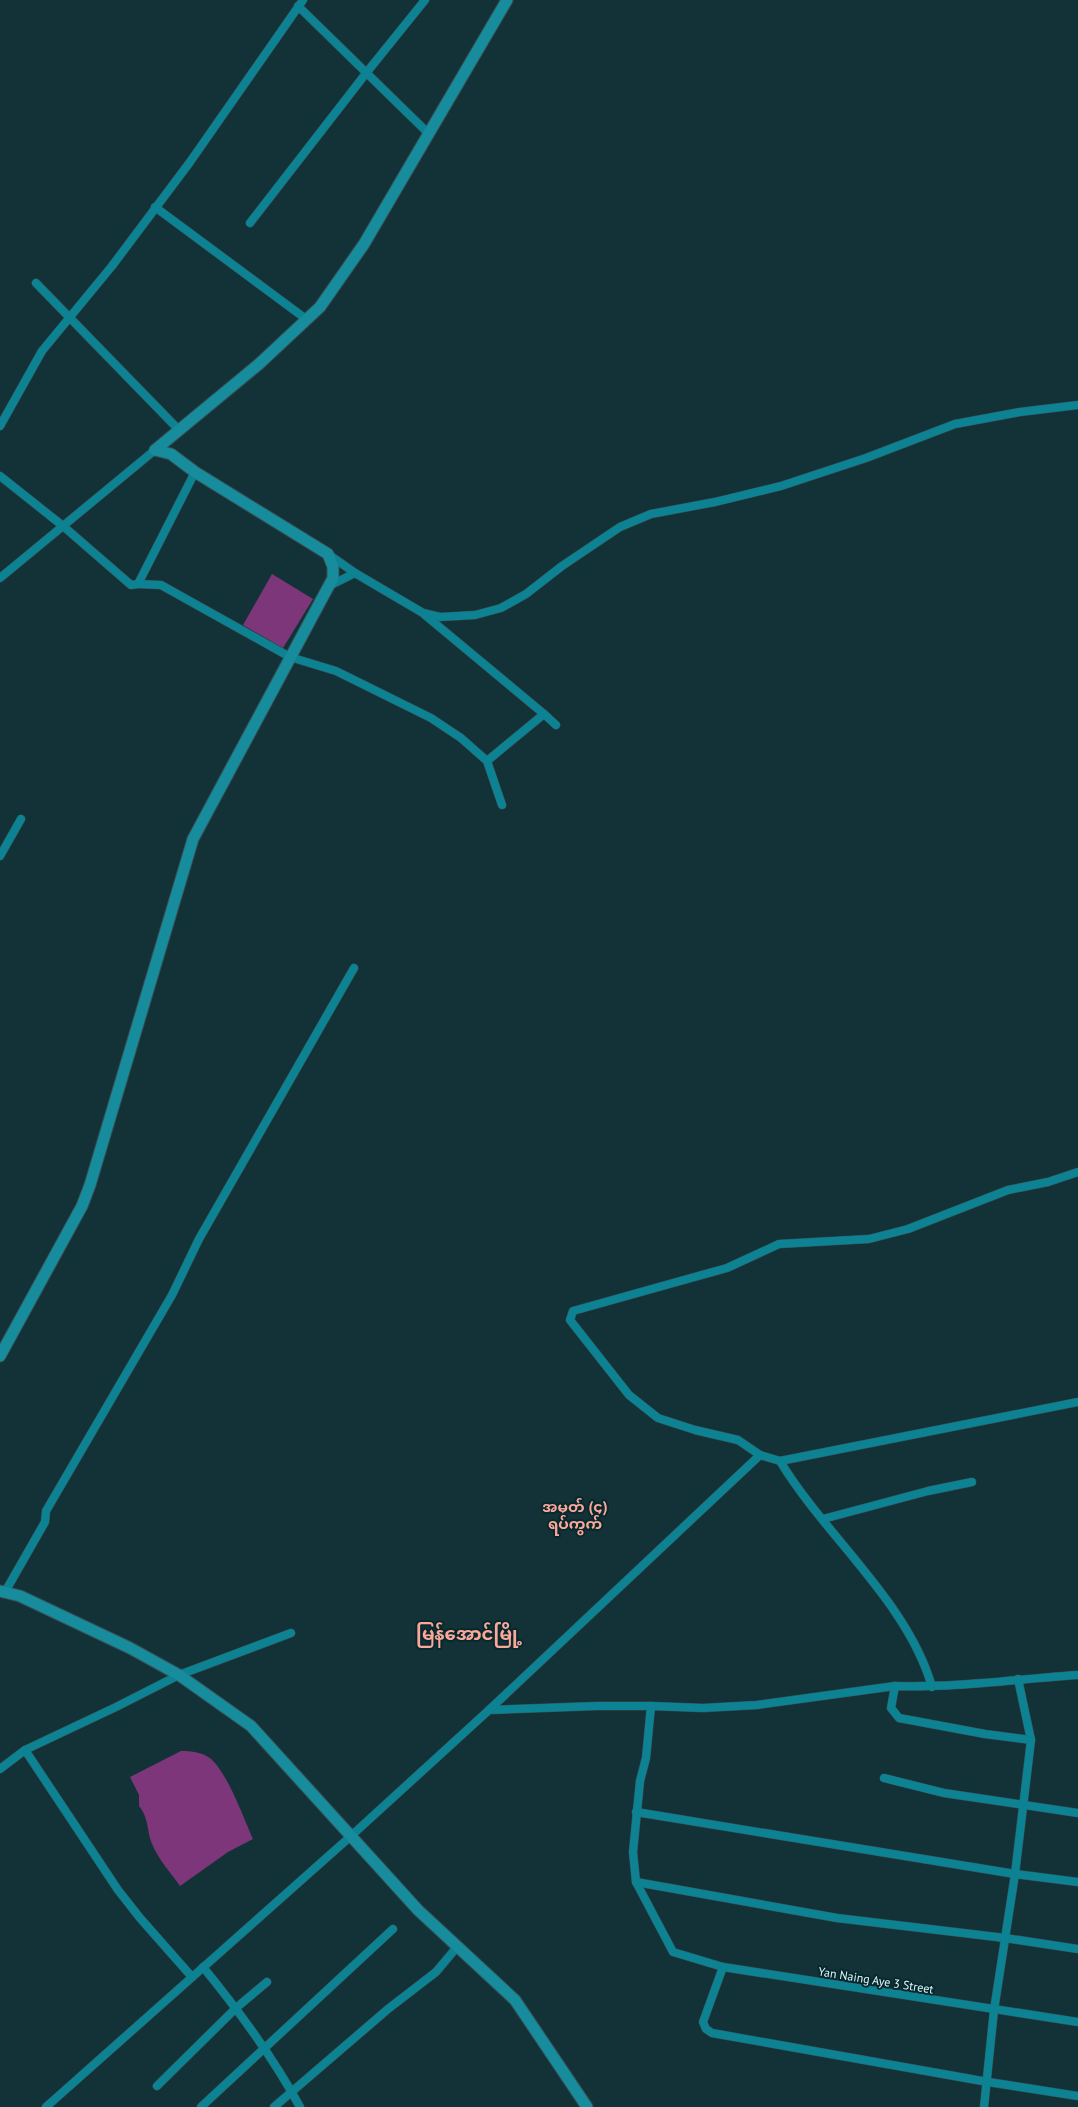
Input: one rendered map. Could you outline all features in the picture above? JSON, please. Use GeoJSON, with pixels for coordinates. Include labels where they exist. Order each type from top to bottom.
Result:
{"type":"FeatureCollection","features":[{"type":"Feature","properties":{"kind":"street"},"geometry":{"type":"LineString","coordinates":[[250,223],[425,0]]}},
{"type":"Feature","properties":{"kind":"street"},"geometry":{"type":"LineString","coordinates":[[0,578],[259,364],[320,306],[364,244],[506,0]]}},
{"type":"Feature","properties":{"kind":"street"},"geometry":{"type":"LineString","coordinates":[[0,426],[42,351],[112,266],[190,162],[301,3],[428,133]]}},
{"type":"Feature","properties":{"kind":"street"},"geometry":{"type":"LineString","coordinates":[[155,207],[306,319]]}},
{"type":"Feature","properties":{"kind":"street"},"geometry":{"type":"LineString","coordinates":[[36,283],[179,430]]}},
{"type":"Feature","properties":{"kind":"street"},"geometry":{"type":"LineString","coordinates":[[423,613],[440,617],[475,615],[501,608],[526,594],[562,566],[620,527],[651,514],[714,502],[781,486],[866,458],[955,424],[1020,412],[1078,405]]}},
{"type":"Feature","properties":{"kind":"street"},"geometry":{"type":"LineString","coordinates":[[155,450],[171,454],[195,472],[328,554],[355,573],[423,613],[556,725]]}},
{"type":"Feature","properties":{"kind":"street"},"geometry":{"type":"LineString","coordinates":[[138,584],[195,472]]}},
{"type":"Feature","properties":{"kind":"street"},"geometry":{"type":"LineString","coordinates":[[0,476],[64,526],[131,585],[161,586],[290,657],[336,671],[431,718],[461,738],[487,761],[502,805]]}},
{"type":"Feature","properties":{"kind":"street"},"geometry":{"type":"LineString","coordinates":[[0,1356],[82,1206],[90,1185],[192,839],[331,585],[333,567],[328,554]]}},
{"type":"Feature","properties":{"kind":"street"},"geometry":{"type":"LineString","coordinates":[[331,585],[355,573]]}},
{"type":"Feature","properties":{"kind":"street"},"geometry":{"type":"LineString","coordinates":[[487,761],[544,714]]}},
{"type":"Feature","properties":{"kind":"street"},"geometry":{"type":"LineString","coordinates":[[0,856],[21,819]]}},
{"type":"Feature","properties":{"kind":"street"},"geometry":{"type":"LineString","coordinates":[[354,968],[199,1239],[172,1295],[46,1511],[45,1522],[2,1592],[20,1596],[122,1644],[179,1675],[251,1726],[418,1910],[514,2000],[587,2107]]}},
{"type":"Feature","properties":{"kind":"street"},"geometry":{"type":"LineString","coordinates":[[1078,1172],[1048,1182],[1008,1190],[908,1229],[869,1239],[779,1244],[727,1268],[573,1310],[570,1320],[629,1395],[658,1418],[695,1430],[738,1440],[760,1455],[780,1461],[1078,1402]]}},
{"type":"Feature","properties":{"kind":"street"},"geometry":{"type":"LineString","coordinates":[[46,2107],[351,1836],[489,1710],[760,1455]]}},
{"type":"Feature","properties":{"kind":"street"},"geometry":{"type":"LineString","coordinates":[[780,1461],[795,1485],[884,1597],[909,1635],[926,1667],[932,1687]]}},
{"type":"Feature","properties":{"kind":"street"},"geometry":{"type":"LineString","coordinates":[[823,1519],[928,1491],[972,1482]]}},
{"type":"Feature","properties":{"kind":"street"},"geometry":{"type":"LineString","coordinates":[[0,1769],[25,1750],[179,1675],[291,1633]]}},
{"type":"Feature","properties":{"kind":"street"},"geometry":{"type":"LineString","coordinates":[[489,1710],[597,1706],[703,1708],[757,1705],[895,1686],[932,1687],[1018,1679],[1078,1676]]}},
{"type":"Feature","properties":{"kind":"street"},"geometry":{"type":"LineString","coordinates":[[984,2107],[994,2010],[1015,1874],[1031,1740],[1018,1679]]}},
{"type":"Feature","properties":{"kind":"street"},"geometry":{"type":"LineString","coordinates":[[895,1686],[891,1708],[899,1718],[985,1734],[1031,1740]]}},
{"type":"Feature","properties":{"kind":"street"},"geometry":{"type":"LineString","coordinates":[[651,1706],[646,1758],[640,1781],[636,1812],[633,1852],[636,1882],[837,1918],[1005,1938],[1078,1949]]}},
{"type":"Feature","properties":{"kind":"street"},"geometry":{"type":"LineString","coordinates":[[25,1750],[118,1890],[192,1977]]}},
{"type":"Feature","properties":{"kind":"street"},"geometry":{"type":"LineString","coordinates":[[884,1778],[944,1793],[1078,1813]]}},
{"type":"Feature","properties":{"kind":"street"},"geometry":{"type":"LineString","coordinates":[[636,1812],[1015,1874],[1078,1882]]}},
{"type":"Feature","properties":{"kind":"street","name":"Yan Naing Aye 3 Street"},"geometry":{"type":"LineString","coordinates":[[636,1882],[673,1952],[722,1967],[1078,2022]]}},
{"type":"Feature","properties":{"kind":"street"},"geometry":{"type":"LineString","coordinates":[[201,2107],[264,2048],[288,2029],[393,1929]]}},
{"type":"Feature","properties":{"kind":"street"},"geometry":{"type":"LineString","coordinates":[[274,2107],[436,1972],[457,1947]]}},
{"type":"Feature","properties":{"kind":"street"},"geometry":{"type":"LineString","coordinates":[[722,1967],[703,2022],[706,2029],[712,2033],[1078,2096]]}},
{"type":"Feature","properties":{"kind":"street"},"geometry":{"type":"LineString","coordinates":[[203,1968],[236,2008],[264,2048],[292,2091],[300,2107]]}},
{"type":"Feature","properties":{"kind":"street"},"geometry":{"type":"LineString","coordinates":[[157,2086],[236,2008],[267,1982]]}},
{"type":"Feature","properties":{"kind":"shaded area"},"geometry":{"type":"Polygon","coordinates":[[[272,574],[313,599],[283,648],[243,625],[272,574]]]}},
{"type":"Feature","properties":{"kind":"shaded area"},"geometry":{"type":"Polygon","coordinates":[[[181,1751],[201,1753],[211,1759],[217,1766],[235,1797],[253,1839],[228,1852],[180,1886],[153,1846],[145,1816],[139,1806],[139,1795],[130,1777],[181,1751]]]}},
{"type":"Feature","properties":{"kind":"district","name":"အမှတ် (၄) ရပ်ကွက်"},"geometry":{"type":"Point","coordinates":[575,1514]}},
{"type":"Feature","properties":{"kind":"district","name":"မြန်အောင်မြို့"},"geometry":{"type":"Point","coordinates":[469,1633]}}]}
